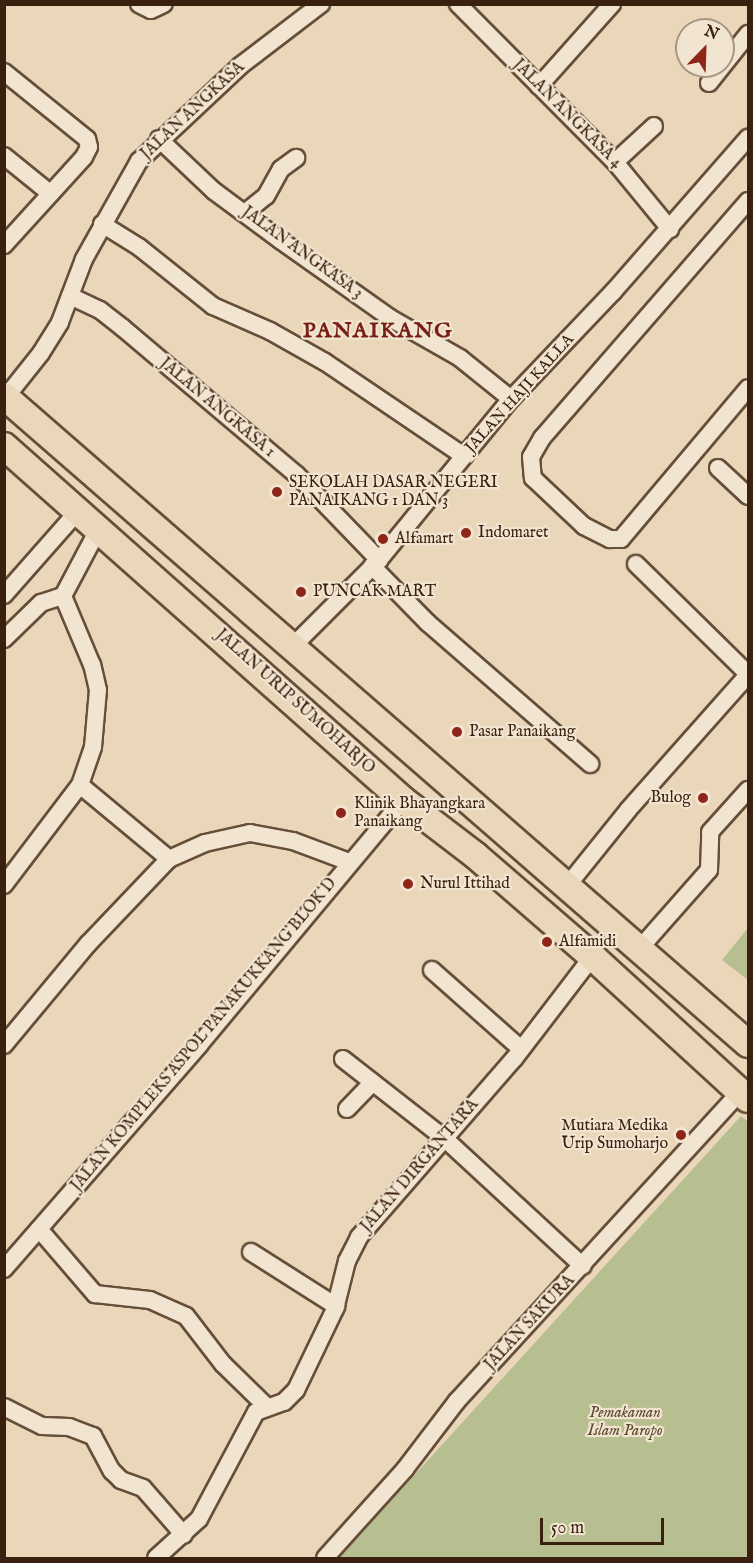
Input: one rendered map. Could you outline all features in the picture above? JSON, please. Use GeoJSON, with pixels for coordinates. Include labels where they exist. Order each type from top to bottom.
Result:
{"type":"FeatureCollection","features":[{"type":"Feature","properties":{"kind":"highway"},"geometry":{"type":"LineString","coordinates":[[5,396],[291,648],[641,947],[748,1044]]}},
{"type":"Feature","properties":{"kind":"highway","name":"JALAN URIP SUMOHARJO"},"geometry":{"type":"LineString","coordinates":[[4,446],[404,800],[474,855],[592,957],[744,1096]]}},
{"type":"Feature","properties":{"kind":"street"},"geometry":{"type":"LineString","coordinates":[[139,4],[151,10],[164,4]]}},
{"type":"Feature","properties":{"kind":"street","name":"JALAN ANGKASA"},"geometry":{"type":"LineString","coordinates":[[5,396],[41,353],[70,296],[102,224],[139,161],[159,139],[280,32],[321,4]]}},
{"type":"Feature","properties":{"kind":"street","name":"JALAN ANGKASA 4"},"geometry":{"type":"LineString","coordinates":[[458,4],[615,162],[670,229]]}},
{"type":"Feature","properties":{"kind":"street"},"geometry":{"type":"LineString","coordinates":[[539,86],[612,4]]}},
{"type":"Feature","properties":{"kind":"street"},"geometry":{"type":"LineString","coordinates":[[709,83],[748,34]]}},
{"type":"Feature","properties":{"kind":"street"},"geometry":{"type":"LineString","coordinates":[[4,245],[84,157],[87,139],[7,79]]}},
{"type":"Feature","properties":{"kind":"street"},"geometry":{"type":"LineString","coordinates":[[615,162],[654,126]]}},
{"type":"Feature","properties":{"kind":"street","name":"JALAN HAJI KALLA"},"geometry":{"type":"LineString","coordinates":[[291,648],[375,563],[511,399],[670,229],[748,138]]}},
{"type":"Feature","properties":{"kind":"street","name":"JALAN ANGKASA 3"},"geometry":{"type":"LineString","coordinates":[[159,139],[214,191],[246,212],[280,240],[390,318],[460,358],[511,399]]}},
{"type":"Feature","properties":{"kind":"street"},"geometry":{"type":"LineString","coordinates":[[4,156],[51,194]]}},
{"type":"Feature","properties":{"kind":"street"},"geometry":{"type":"LineString","coordinates":[[246,212],[266,196],[281,169],[296,158]]}},
{"type":"Feature","properties":{"kind":"street"},"geometry":{"type":"LineString","coordinates":[[748,201],[576,394],[542,438],[529,468],[533,478],[584,526],[610,539],[621,539],[748,388]]}},
{"type":"Feature","properties":{"kind":"street"},"geometry":{"type":"LineString","coordinates":[[102,224],[139,247],[213,306],[270,331],[325,362],[464,456]]}},
{"type":"Feature","properties":{"kind":"street","name":"JALAN ANGKASA 1"},"geometry":{"type":"LineString","coordinates":[[70,296],[100,310],[123,328],[287,467],[428,623],[591,764]]}},
{"type":"Feature","properties":{"kind":"street"},"geometry":{"type":"LineString","coordinates":[[718,468],[748,496]]}},
{"type":"Feature","properties":{"kind":"street"},"geometry":{"type":"LineString","coordinates":[[4,595],[78,511]]}},
{"type":"Feature","properties":{"kind":"street"},"geometry":{"type":"LineString","coordinates":[[4,639],[41,603],[63,596],[98,530]]}},
{"type":"Feature","properties":{"kind":"street"},"geometry":{"type":"LineString","coordinates":[[567,886],[628,810],[748,674],[636,564]]}},
{"type":"Feature","properties":{"kind":"street"},"geometry":{"type":"LineString","coordinates":[[4,885],[80,785],[93,747],[98,690],[92,665],[63,596]]}},
{"type":"Feature","properties":{"kind":"street"},"geometry":{"type":"LineString","coordinates":[[80,785],[169,859]]}},
{"type":"Feature","properties":{"kind":"street"},"geometry":{"type":"LineString","coordinates":[[641,947],[709,870],[710,832],[748,790]]}},
{"type":"Feature","properties":{"kind":"street","name":"JALAN KOMPLEKS ASPOL PANAKUKKANG BLOK D"},"geometry":{"type":"LineString","coordinates":[[4,1269],[200,1044],[349,862],[404,800]]}},
{"type":"Feature","properties":{"kind":"street"},"geometry":{"type":"LineString","coordinates":[[7,1038],[88,944],[169,859],[205,843],[250,833],[293,841],[349,862]]}},
{"type":"Feature","properties":{"kind":"street","name":"JALAN DIRGANTARA"},"geometry":{"type":"LineString","coordinates":[[156,1558],[184,1535],[206,1507],[252,1418],[266,1406],[284,1402],[296,1390],[336,1306],[347,1261],[359,1237],[521,1049],[592,957]]}},
{"type":"Feature","properties":{"kind":"street"},"geometry":{"type":"LineString","coordinates":[[432,970],[521,1049]]}},
{"type":"Feature","properties":{"kind":"street"},"geometry":{"type":"LineString","coordinates":[[343,1059],[443,1137],[583,1266]]}},
{"type":"Feature","properties":{"kind":"street"},"geometry":{"type":"LineString","coordinates":[[347,1109],[373,1082]]}},
{"type":"Feature","properties":{"kind":"street","name":"JALAN SAKURA"},"geometry":{"type":"LineString","coordinates":[[325,1558],[405,1469],[457,1401],[744,1096]]}},
{"type":"Feature","properties":{"kind":"street"},"geometry":{"type":"LineString","coordinates":[[39,1229],[95,1294],[150,1300],[186,1316],[223,1364],[266,1406]]}},
{"type":"Feature","properties":{"kind":"street"},"geometry":{"type":"LineString","coordinates":[[251,1252],[336,1306]]}},
{"type":"Feature","properties":{"kind":"street"},"geometry":{"type":"LineString","coordinates":[[4,1407],[42,1426],[69,1427],[93,1436],[112,1471],[122,1480],[143,1488],[184,1535]]}},
{"type":"Feature","properties":{"kind":"green space"},"geometry":{"type":"Polygon","coordinates":[[[748,928],[748,980],[722,960],[748,928]]]}},
{"type":"Feature","properties":{"kind":"green space","name":"Pemakaman Islam Paropo"},"geometry":{"type":"Polygon","coordinates":[[[741,1116],[748,1122],[748,1558],[339,1558],[741,1116]]]}},
{"type":"Feature","properties":{"kind":"place","name":"SEKOLAH DASAR NEGERI PANAIKANG 1 DAN 3"},"geometry":{"type":"Point","coordinates":[277,492]}},
{"type":"Feature","properties":{"kind":"place","name":"Indomaret"},"geometry":{"type":"Point","coordinates":[466,533]}},
{"type":"Feature","properties":{"kind":"place","name":"Alfamart"},"geometry":{"type":"Point","coordinates":[383,539]}},
{"type":"Feature","properties":{"kind":"place","name":"PUNCAK MART"},"geometry":{"type":"Point","coordinates":[301,592]}},
{"type":"Feature","properties":{"kind":"place","name":"Pasar Panaikang"},"geometry":{"type":"Point","coordinates":[457,732]}},
{"type":"Feature","properties":{"kind":"place","name":"Bulog"},"geometry":{"type":"Point","coordinates":[703,798]}},
{"type":"Feature","properties":{"kind":"place","name":"Klinik Bhayangkara Panaikang"},"geometry":{"type":"Point","coordinates":[341,813]}},
{"type":"Feature","properties":{"kind":"place","name":"Nurul Ittihad"},"geometry":{"type":"Point","coordinates":[408,884]}},
{"type":"Feature","properties":{"kind":"place","name":"Alfamidi"},"geometry":{"type":"Point","coordinates":[547,942]}},
{"type":"Feature","properties":{"kind":"place","name":"Mutiara Medika Urip Sumoharjo"},"geometry":{"type":"Point","coordinates":[681,1135]}},
{"type":"Feature","properties":{"kind":"district","name":"PANAIKANG"},"geometry":{"type":"Point","coordinates":[378,332]}}]}
